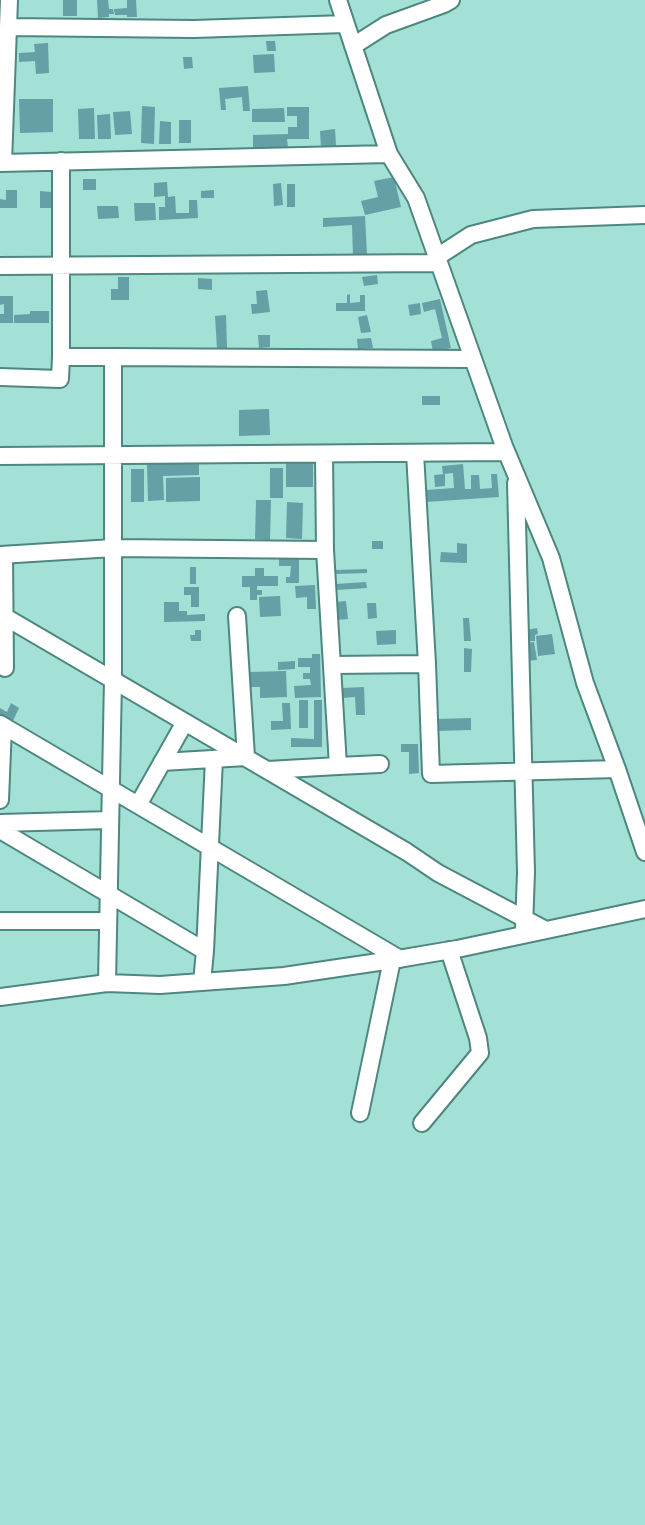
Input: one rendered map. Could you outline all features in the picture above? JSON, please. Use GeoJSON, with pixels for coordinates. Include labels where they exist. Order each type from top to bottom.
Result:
{"type":"FeatureCollection","features":[{"type":"Feature","properties":{"kind":"street"},"geometry":{"type":"LineString","coordinates":[[9,0],[2,163],[388,154]]}},
{"type":"Feature","properties":{"kind":"street"},"geometry":{"type":"LineString","coordinates":[[338,0],[388,154],[416,198],[515,474],[551,558],[585,683],[645,852]]}},
{"type":"Feature","properties":{"kind":"street"},"geometry":{"type":"LineString","coordinates":[[353,46],[386,25],[451,0]]}},
{"type":"Feature","properties":{"kind":"street"},"geometry":{"type":"LineString","coordinates":[[8,27],[194,29],[345,24]]}},
{"type":"Feature","properties":{"kind":"street"},"geometry":{"type":"LineString","coordinates":[[0,377],[60,379],[61,162]]}},
{"type":"Feature","properties":{"kind":"street"},"geometry":{"type":"LineString","coordinates":[[0,266],[438,260],[471,235],[533,219],[645,216]]}},
{"type":"Feature","properties":{"kind":"street"},"geometry":{"type":"LineString","coordinates":[[61,357],[473,359]]}},
{"type":"Feature","properties":{"kind":"street"},"geometry":{"type":"LineString","coordinates":[[107,983],[113,680],[113,357]]}},
{"type":"Feature","properties":{"kind":"street"},"geometry":{"type":"LineString","coordinates":[[0,456],[507,452]]}},
{"type":"Feature","properties":{"kind":"street"},"geometry":{"type":"LineString","coordinates":[[416,453],[431,774],[617,769]]}},
{"type":"Feature","properties":{"kind":"street"},"geometry":{"type":"LineString","coordinates":[[324,454],[325,550],[338,766]]}},
{"type":"Feature","properties":{"kind":"street"},"geometry":{"type":"LineString","coordinates":[[515,474],[526,872],[524,927]]}},
{"type":"Feature","properties":{"kind":"street"},"geometry":{"type":"LineString","coordinates":[[5,668],[2,555],[113,548],[325,550]]}},
{"type":"Feature","properties":{"kind":"street"},"geometry":{"type":"LineString","coordinates":[[2,615],[407,852],[524,927],[546,930],[645,909]]}},
{"type":"Feature","properties":{"kind":"street"},"geometry":{"type":"LineString","coordinates":[[237,616],[246,757]]}},
{"type":"Feature","properties":{"kind":"street"},"geometry":{"type":"LineString","coordinates":[[332,665],[427,664]]}},
{"type":"Feature","properties":{"kind":"street"},"geometry":{"type":"LineString","coordinates":[[138,805],[185,722]]}},
{"type":"Feature","properties":{"kind":"street"},"geometry":{"type":"LineString","coordinates":[[0,800],[2,725],[396,960]]}},
{"type":"Feature","properties":{"kind":"street"},"geometry":{"type":"LineString","coordinates":[[162,762],[246,757]]}},
{"type":"Feature","properties":{"kind":"street"},"geometry":{"type":"LineString","coordinates":[[202,982],[214,759]]}},
{"type":"Feature","properties":{"kind":"street"},"geometry":{"type":"LineString","coordinates":[[267,770],[380,764]]}},
{"type":"Feature","properties":{"kind":"street"},"geometry":{"type":"LineString","coordinates":[[0,823],[110,820]]}},
{"type":"Feature","properties":{"kind":"street"},"geometry":{"type":"LineString","coordinates":[[0,830],[205,951]]}},
{"type":"Feature","properties":{"kind":"street"},"geometry":{"type":"LineString","coordinates":[[0,921],[108,921]]}},
{"type":"Feature","properties":{"kind":"street"},"geometry":{"type":"LineString","coordinates":[[0,997],[107,983],[160,985],[284,976],[449,950],[524,927]]}},
{"type":"Feature","properties":{"kind":"street"},"geometry":{"type":"LineString","coordinates":[[422,1123],[480,1053],[478,1038],[449,950]]}},
{"type":"Feature","properties":{"kind":"street"},"geometry":{"type":"LineString","coordinates":[[360,1113],[396,960]]}},
{"type":"Feature","properties":{"kind":"building"},"geometry":{"type":"Polygon","coordinates":[[[63,0],[77,0],[77,16],[63,16],[63,0]]]}},
{"type":"Feature","properties":{"kind":"building"},"geometry":{"type":"Polygon","coordinates":[[[97,0],[108,0],[109,9],[113,9],[114,14],[98,18],[97,0]]]}},
{"type":"Feature","properties":{"kind":"building"},"geometry":{"type":"Polygon","coordinates":[[[127,0],[136,0],[137,17],[115,15],[114,9],[127,8],[127,0]]]}},
{"type":"Feature","properties":{"kind":"building"},"geometry":{"type":"Polygon","coordinates":[[[266,41],[275,41],[276,51],[267,51],[266,41]]]}},
{"type":"Feature","properties":{"kind":"building"},"geometry":{"type":"Polygon","coordinates":[[[48,43],[49,73],[36,74],[35,61],[19,62],[19,53],[35,52],[34,44],[48,43]]]}},
{"type":"Feature","properties":{"kind":"building"},"geometry":{"type":"Polygon","coordinates":[[[274,54],[275,72],[254,73],[253,55],[274,54]]]}},
{"type":"Feature","properties":{"kind":"building"},"geometry":{"type":"Polygon","coordinates":[[[183,57],[192,57],[193,68],[184,69],[183,57]]]}},
{"type":"Feature","properties":{"kind":"building"},"geometry":{"type":"Polygon","coordinates":[[[248,86],[250,111],[243,111],[242,97],[225,99],[226,110],[221,110],[219,88],[248,86]]]}},
{"type":"Feature","properties":{"kind":"building"},"geometry":{"type":"Polygon","coordinates":[[[19,99],[53,99],[53,132],[20,133],[19,99]]]}},
{"type":"Feature","properties":{"kind":"building"},"geometry":{"type":"Polygon","coordinates":[[[142,106],[155,107],[154,144],[141,143],[142,106]]]}},
{"type":"Feature","properties":{"kind":"building"},"geometry":{"type":"Polygon","coordinates":[[[287,107],[309,107],[309,139],[287,139],[288,147],[253,148],[253,135],[288,134],[288,127],[297,127],[297,116],[287,116],[287,107]]]}},
{"type":"Feature","properties":{"kind":"building"},"geometry":{"type":"Polygon","coordinates":[[[94,108],[95,139],[79,139],[78,109],[94,108]]]}},
{"type":"Feature","properties":{"kind":"building"},"geometry":{"type":"Polygon","coordinates":[[[284,108],[285,122],[252,122],[252,109],[284,108]]]}},
{"type":"Feature","properties":{"kind":"building"},"geometry":{"type":"Polygon","coordinates":[[[130,111],[132,134],[115,135],[113,112],[130,111]]]}},
{"type":"Feature","properties":{"kind":"building"},"geometry":{"type":"Polygon","coordinates":[[[110,114],[111,139],[98,139],[97,115],[110,114]]]}},
{"type":"Feature","properties":{"kind":"building"},"geometry":{"type":"Polygon","coordinates":[[[179,120],[191,120],[191,143],[179,143],[179,120]]]}},
{"type":"Feature","properties":{"kind":"building"},"geometry":{"type":"Polygon","coordinates":[[[160,121],[171,122],[171,144],[159,144],[160,121]]]}},
{"type":"Feature","properties":{"kind":"building"},"geometry":{"type":"Polygon","coordinates":[[[335,129],[336,146],[321,147],[320,131],[335,129]]]}},
{"type":"Feature","properties":{"kind":"building"},"geometry":{"type":"Polygon","coordinates":[[[394,177],[401,207],[365,215],[361,201],[378,197],[374,181],[394,177]]]}},
{"type":"Feature","properties":{"kind":"building"},"geometry":{"type":"Polygon","coordinates":[[[83,179],[96,179],[96,190],[83,190],[83,179]]]}},
{"type":"Feature","properties":{"kind":"building"},"geometry":{"type":"Polygon","coordinates":[[[167,182],[168,197],[175,196],[176,213],[189,213],[189,200],[197,200],[198,218],[159,220],[159,207],[165,207],[165,196],[154,197],[154,183],[167,182]]]}},
{"type":"Feature","properties":{"kind":"building"},"geometry":{"type":"Polygon","coordinates":[[[281,183],[283,205],[274,206],[273,184],[281,183]]]}},
{"type":"Feature","properties":{"kind":"building"},"geometry":{"type":"Polygon","coordinates":[[[287,184],[295,184],[295,207],[287,207],[287,184]]]}},
{"type":"Feature","properties":{"kind":"building"},"geometry":{"type":"Polygon","coordinates":[[[6,190],[17,190],[17,208],[0,208],[0,199],[6,200],[6,190]]]}},
{"type":"Feature","properties":{"kind":"building"},"geometry":{"type":"Polygon","coordinates":[[[214,190],[214,198],[201,198],[201,191],[214,190]]]}},
{"type":"Feature","properties":{"kind":"building"},"geometry":{"type":"Polygon","coordinates":[[[40,191],[51,192],[51,208],[40,208],[40,191]]]}},
{"type":"Feature","properties":{"kind":"building"},"geometry":{"type":"Polygon","coordinates":[[[134,203],[155,203],[156,220],[135,221],[134,203]]]}},
{"type":"Feature","properties":{"kind":"building"},"geometry":{"type":"Polygon","coordinates":[[[97,206],[118,206],[119,218],[98,219],[97,206]]]}},
{"type":"Feature","properties":{"kind":"building"},"geometry":{"type":"Polygon","coordinates":[[[365,216],[367,255],[353,256],[352,225],[323,227],[323,218],[365,216]]]}},
{"type":"Feature","properties":{"kind":"building"},"geometry":{"type":"Polygon","coordinates":[[[377,275],[378,284],[364,286],[362,277],[377,275]]]}},
{"type":"Feature","properties":{"kind":"building"},"geometry":{"type":"Polygon","coordinates":[[[118,277],[129,277],[129,300],[111,300],[111,289],[118,289],[118,277]]]}},
{"type":"Feature","properties":{"kind":"building"},"geometry":{"type":"Polygon","coordinates":[[[198,278],[212,279],[212,290],[198,289],[198,278]]]}},
{"type":"Feature","properties":{"kind":"building"},"geometry":{"type":"Polygon","coordinates":[[[267,290],[270,312],[252,314],[251,304],[257,304],[256,291],[267,290]]]}},
{"type":"Feature","properties":{"kind":"building"},"geometry":{"type":"Polygon","coordinates":[[[350,294],[350,303],[360,302],[360,295],[365,295],[365,311],[336,311],[336,303],[347,303],[347,295],[350,294]]]}},
{"type":"Feature","properties":{"kind":"building"},"geometry":{"type":"Polygon","coordinates":[[[0,296],[13,296],[13,323],[0,323],[0,314],[4,314],[4,304],[0,305],[0,296]]]}},
{"type":"Feature","properties":{"kind":"building"},"geometry":{"type":"Polygon","coordinates":[[[440,299],[451,348],[433,352],[431,341],[442,338],[435,309],[424,312],[422,303],[440,299]]]}},
{"type":"Feature","properties":{"kind":"building"},"geometry":{"type":"Polygon","coordinates":[[[420,303],[421,314],[410,316],[408,305],[420,303]]]}},
{"type":"Feature","properties":{"kind":"building"},"geometry":{"type":"Polygon","coordinates":[[[30,311],[49,311],[49,323],[14,323],[14,315],[30,314],[30,311]]]}},
{"type":"Feature","properties":{"kind":"building"},"geometry":{"type":"Polygon","coordinates":[[[226,315],[227,348],[217,349],[215,316],[226,315]]]}},
{"type":"Feature","properties":{"kind":"building"},"geometry":{"type":"Polygon","coordinates":[[[367,315],[371,332],[361,333],[358,317],[367,315]]]}},
{"type":"Feature","properties":{"kind":"building"},"geometry":{"type":"Polygon","coordinates":[[[258,335],[270,335],[270,347],[259,348],[258,335]]]}},
{"type":"Feature","properties":{"kind":"building"},"geometry":{"type":"Polygon","coordinates":[[[371,338],[373,348],[358,349],[357,339],[371,338]]]}},
{"type":"Feature","properties":{"kind":"building"},"geometry":{"type":"Polygon","coordinates":[[[422,396],[440,396],[440,405],[422,405],[422,396]]]}},
{"type":"Feature","properties":{"kind":"building"},"geometry":{"type":"Polygon","coordinates":[[[269,409],[270,435],[239,436],[239,410],[269,409]]]}},
{"type":"Feature","properties":{"kind":"building"},"geometry":{"type":"Polygon","coordinates":[[[199,463],[199,475],[163,476],[164,500],[148,501],[147,464],[199,463]]]}},
{"type":"Feature","properties":{"kind":"building"},"geometry":{"type":"Polygon","coordinates":[[[286,463],[313,463],[313,487],[286,487],[286,463]]]}},
{"type":"Feature","properties":{"kind":"building"},"geometry":{"type":"Polygon","coordinates":[[[463,464],[465,489],[471,489],[471,475],[479,475],[480,489],[492,488],[491,474],[497,474],[499,497],[426,502],[426,490],[454,488],[453,473],[443,474],[442,466],[463,464]]]}},
{"type":"Feature","properties":{"kind":"building"},"geometry":{"type":"Polygon","coordinates":[[[270,468],[283,468],[283,498],[270,498],[270,468]]]}},
{"type":"Feature","properties":{"kind":"building"},"geometry":{"type":"Polygon","coordinates":[[[131,469],[144,469],[144,502],[131,502],[131,469]]]}},
{"type":"Feature","properties":{"kind":"building"},"geometry":{"type":"Polygon","coordinates":[[[445,474],[445,486],[435,487],[434,475],[445,474]]]}},
{"type":"Feature","properties":{"kind":"building"},"geometry":{"type":"Polygon","coordinates":[[[200,477],[200,501],[166,502],[166,478],[200,477]]]}},
{"type":"Feature","properties":{"kind":"building"},"geometry":{"type":"Polygon","coordinates":[[[256,500],[271,500],[270,540],[255,539],[256,500]]]}},
{"type":"Feature","properties":{"kind":"building"},"geometry":{"type":"Polygon","coordinates":[[[287,502],[303,503],[302,539],[286,538],[287,502]]]}},
{"type":"Feature","properties":{"kind":"building"},"geometry":{"type":"Polygon","coordinates":[[[372,541],[383,541],[383,549],[372,549],[372,541]]]}},
{"type":"Feature","properties":{"kind":"building"},"geometry":{"type":"Polygon","coordinates":[[[457,543],[467,544],[467,563],[440,562],[441,552],[457,553],[457,543]]]}},
{"type":"Feature","properties":{"kind":"building"},"geometry":{"type":"Polygon","coordinates":[[[279,557],[299,558],[299,583],[286,583],[286,577],[290,577],[291,566],[279,566],[279,557]]]}},
{"type":"Feature","properties":{"kind":"building"},"geometry":{"type":"Polygon","coordinates":[[[190,567],[196,567],[196,584],[190,584],[190,567]]]}},
{"type":"Feature","properties":{"kind":"building"},"geometry":{"type":"Polygon","coordinates":[[[255,568],[264,568],[264,576],[278,576],[278,586],[257,586],[257,590],[262,590],[262,595],[257,595],[257,600],[250,600],[250,587],[242,587],[242,576],[255,576],[255,568]]]}},
{"type":"Feature","properties":{"kind":"building"},"geometry":{"type":"Polygon","coordinates":[[[367,569],[367,573],[336,574],[336,570],[367,569]]]}},
{"type":"Feature","properties":{"kind":"building"},"geometry":{"type":"Polygon","coordinates":[[[366,582],[367,588],[336,590],[336,584],[366,582]]]}},
{"type":"Feature","properties":{"kind":"building"},"geometry":{"type":"Polygon","coordinates":[[[315,585],[316,609],[307,609],[307,597],[296,598],[295,586],[315,585]]]}},
{"type":"Feature","properties":{"kind":"building"},"geometry":{"type":"Polygon","coordinates":[[[184,587],[199,587],[199,607],[191,607],[191,595],[184,595],[184,587]]]}},
{"type":"Feature","properties":{"kind":"building"},"geometry":{"type":"Polygon","coordinates":[[[280,596],[281,616],[260,617],[259,597],[280,596]]]}},
{"type":"Feature","properties":{"kind":"building"},"geometry":{"type":"Polygon","coordinates":[[[346,601],[348,619],[337,620],[336,602],[346,601]]]}},
{"type":"Feature","properties":{"kind":"building"},"geometry":{"type":"Polygon","coordinates":[[[164,602],[179,602],[179,611],[187,611],[187,615],[205,614],[205,621],[164,622],[164,602]]]}},
{"type":"Feature","properties":{"kind":"building"},"geometry":{"type":"Polygon","coordinates":[[[367,603],[376,603],[377,618],[368,619],[367,603]]]}},
{"type":"Feature","properties":{"kind":"building"},"geometry":{"type":"Polygon","coordinates":[[[463,618],[469,618],[471,641],[464,641],[463,618]]]}},
{"type":"Feature","properties":{"kind":"building"},"geometry":{"type":"Polygon","coordinates":[[[537,628],[538,634],[535,635],[535,641],[528,641],[526,630],[537,628]]]}},
{"type":"Feature","properties":{"kind":"building"},"geometry":{"type":"Polygon","coordinates":[[[195,630],[201,630],[201,641],[191,641],[190,635],[195,635],[195,630]]]}},
{"type":"Feature","properties":{"kind":"building"},"geometry":{"type":"Polygon","coordinates":[[[396,630],[396,644],[377,645],[376,631],[396,630]]]}},
{"type":"Feature","properties":{"kind":"building"},"geometry":{"type":"Polygon","coordinates":[[[552,634],[555,654],[538,656],[536,636],[552,634]]]}},
{"type":"Feature","properties":{"kind":"building"},"geometry":{"type":"Polygon","coordinates":[[[534,642],[537,660],[527,661],[525,643],[534,642]]]}},
{"type":"Feature","properties":{"kind":"building"},"geometry":{"type":"Polygon","coordinates":[[[464,648],[472,649],[471,672],[464,672],[464,648]]]}},
{"type":"Feature","properties":{"kind":"building"},"geometry":{"type":"Polygon","coordinates":[[[312,654],[320,654],[321,697],[295,698],[294,686],[311,685],[310,679],[303,679],[303,673],[310,673],[310,667],[298,667],[298,658],[312,658],[312,654]]]}},
{"type":"Feature","properties":{"kind":"building"},"geometry":{"type":"Polygon","coordinates":[[[295,661],[295,669],[278,670],[278,662],[295,661]]]}},
{"type":"Feature","properties":{"kind":"building"},"geometry":{"type":"Polygon","coordinates":[[[286,671],[287,697],[260,698],[260,687],[251,687],[250,672],[286,671]]]}},
{"type":"Feature","properties":{"kind":"building"},"geometry":{"type":"Polygon","coordinates":[[[364,687],[365,715],[356,715],[355,697],[343,698],[342,688],[364,687]]]}},
{"type":"Feature","properties":{"kind":"building"},"geometry":{"type":"Polygon","coordinates":[[[299,700],[308,700],[308,728],[299,728],[299,700]]]}},
{"type":"Feature","properties":{"kind":"building"},"geometry":{"type":"Polygon","coordinates":[[[314,700],[322,700],[322,747],[291,747],[291,738],[314,739],[314,700]]]}},
{"type":"Feature","properties":{"kind":"building"},"geometry":{"type":"Polygon","coordinates":[[[11,703],[19,708],[12,723],[0,717],[0,708],[7,712],[11,703]]]}},
{"type":"Feature","properties":{"kind":"building"},"geometry":{"type":"Polygon","coordinates":[[[282,703],[290,703],[291,729],[271,730],[271,721],[283,721],[282,703]]]}},
{"type":"Feature","properties":{"kind":"building"},"geometry":{"type":"Polygon","coordinates":[[[471,718],[471,730],[437,731],[436,719],[471,718]]]}},
{"type":"Feature","properties":{"kind":"building"},"geometry":{"type":"Polygon","coordinates":[[[401,744],[418,744],[419,773],[409,774],[409,752],[401,752],[401,744]]]}}]}
